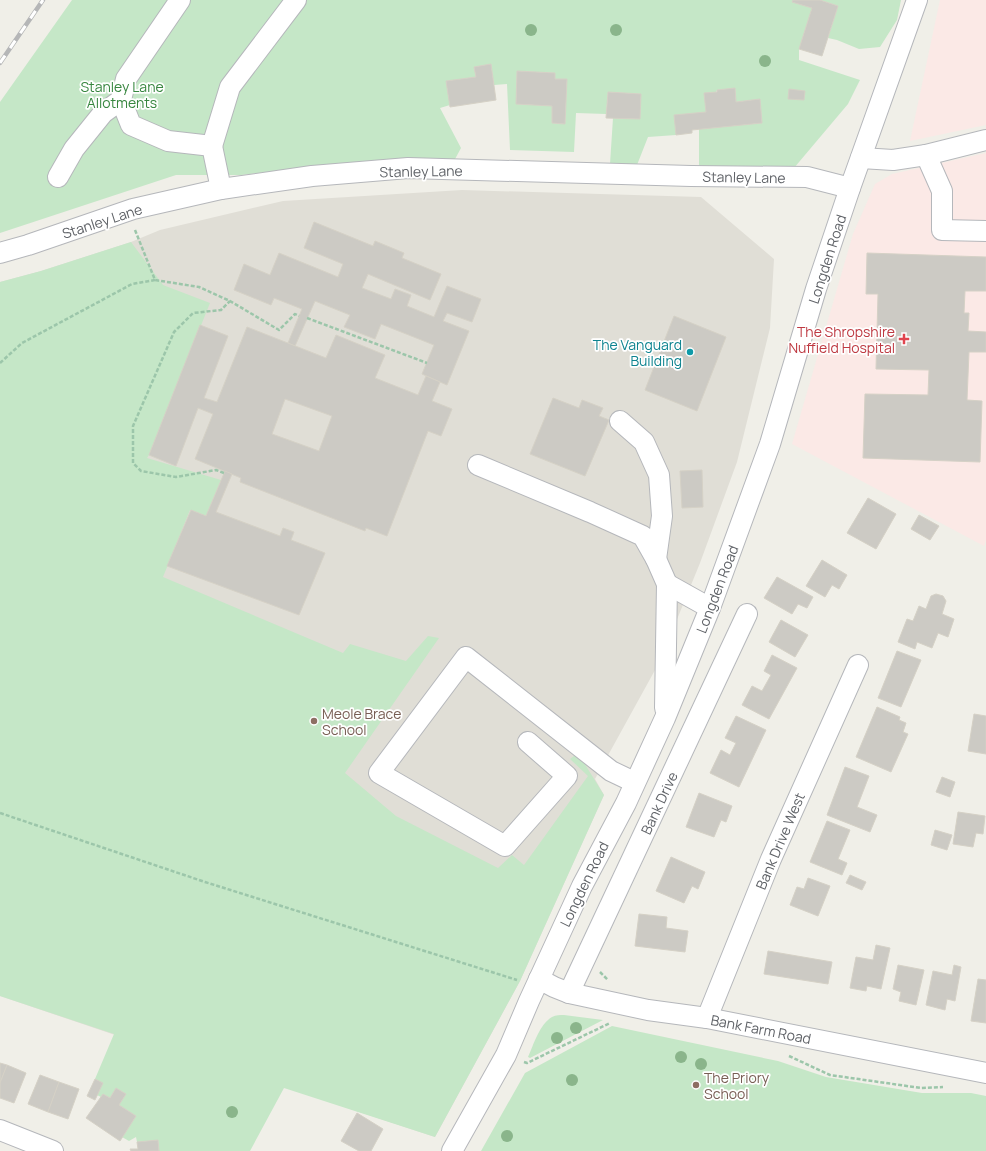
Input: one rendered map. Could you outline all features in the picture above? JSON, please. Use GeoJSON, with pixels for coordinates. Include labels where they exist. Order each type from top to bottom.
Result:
{"type":"FeatureCollection","features":[{"type":"Feature","properties":{"kind":"street"},"geometry":{"type":"LineString","coordinates":[[180,0],[126,79],[121,100],[131,125],[168,142],[212,146]]}},
{"type":"Feature","properties":{"kind":"street"},"geometry":{"type":"LineString","coordinates":[[221,189],[212,146],[230,87],[296,0]]}},
{"type":"Feature","properties":{"kind":"street","name":"Longden Road"},"geometry":{"type":"LineString","coordinates":[[452,1151],[506,1055],[582,886],[626,803],[634,782],[665,718],[710,608],[770,444],[816,289],[850,188],[917,0]]}},
{"type":"Feature","properties":{"kind":"street"},"geometry":{"type":"LineString","coordinates":[[58,176],[74,149],[104,113],[121,100]]}},
{"type":"Feature","properties":{"kind":"street"},"geometry":{"type":"LineString","coordinates":[[861,158],[893,160],[926,155],[986,140]]}},
{"type":"Feature","properties":{"kind":"street"},"geometry":{"type":"LineString","coordinates":[[926,155],[942,191],[942,230],[986,231]]}},
{"type":"Feature","properties":{"kind":"street","name":"Stanley Lane"},"geometry":{"type":"LineString","coordinates":[[0,253],[127,211],[221,189],[312,176],[408,168],[692,176],[807,177],[850,188]]}},
{"type":"Feature","properties":{"kind":"street"},"geometry":{"type":"LineString","coordinates":[[620,421],[644,442],[659,475],[662,516],[656,559]]}},
{"type":"Feature","properties":{"kind":"street"},"geometry":{"type":"LineString","coordinates":[[478,465],[643,536],[656,559],[667,584],[665,718]]}},
{"type":"Feature","properties":{"kind":"street"},"geometry":{"type":"LineString","coordinates":[[667,584],[710,608]]}},
{"type":"Feature","properties":{"kind":"street","name":"Bank Drive"},"geometry":{"type":"LineString","coordinates":[[569,993],[747,614]]}},
{"type":"Feature","properties":{"kind":"street"},"geometry":{"type":"LineString","coordinates":[[528,742],[567,776],[505,846],[379,773],[466,657],[611,771],[634,782]]}},
{"type":"Feature","properties":{"kind":"street","name":"Bank Drive West"},"geometry":{"type":"LineString","coordinates":[[707,1018],[771,859],[858,665]]}},
{"type":"Feature","properties":{"kind":"street"},"geometry":{"type":"LineString","coordinates":[[552,763],[570,739]]}},
{"type":"Feature","properties":{"kind":"street","name":"Bank Farm Road"},"geometry":{"type":"LineString","coordinates":[[537,984],[554,987],[569,993],[648,1010],[707,1018],[986,1073]]}},
{"type":"Feature","properties":{"kind":"street"},"geometry":{"type":"LineString","coordinates":[[0,1130],[53,1151]]}},
{"type":"Feature","properties":{"kind":"path"},"geometry":{"type":"LineString","coordinates":[[127,211],[155,280]]}},
{"type":"Feature","properties":{"kind":"path"},"geometry":{"type":"LineString","coordinates":[[0,363],[22,343],[132,284],[155,280],[199,287],[230,301],[279,330],[295,314],[299,316]]}},
{"type":"Feature","properties":{"kind":"path"},"geometry":{"type":"LineString","coordinates":[[224,473],[216,470],[176,477],[140,471],[133,462],[134,426],[174,332],[194,314],[221,310],[230,301]]}},
{"type":"Feature","properties":{"kind":"path"},"geometry":{"type":"LineString","coordinates":[[307,318],[427,362]]}},
{"type":"Feature","properties":{"kind":"path"},"geometry":{"type":"LineString","coordinates":[[0,813],[205,882],[520,981],[537,984]]}},
{"type":"Feature","properties":{"kind":"path"},"geometry":{"type":"LineString","coordinates":[[518,1060],[527,1063],[612,1022]]}},
{"type":"Feature","properties":{"kind":"path"},"geometry":{"type":"LineString","coordinates":[[788,1056],[830,1075],[921,1088],[944,1087]]}},
{"type":"Feature","properties":{"kind":"shaded area"},"geometry":{"type":"Polygon","coordinates":[[[940,0],[986,0],[986,125],[910,141],[940,0]]]}},
{"type":"Feature","properties":{"kind":"shaded area","name":"The Shropshire Nuffield Hospital"},"geometry":{"type":"Polygon","coordinates":[[[986,153],[986,540],[984,546],[792,444],[853,234],[875,184],[892,174],[986,153]]]}},
{"type":"Feature","properties":{"kind":"shaded area","name":"Meole Brace School"},"geometry":{"type":"Polygon","coordinates":[[[462,190],[701,197],[774,259],[770,328],[737,462],[700,563],[660,661],[595,779],[604,795],[520,981],[435,1137],[284,1087],[239,1077],[0,996],[0,282],[41,271],[131,242],[160,230],[283,201],[462,190]]]}},
{"type":"Feature","properties":{"kind":"green space","name":"Stanley Lane Allotments"},"geometry":{"type":"Polygon","coordinates":[[[72,0],[793,0],[793,2],[812,8],[799,49],[799,60],[860,80],[848,104],[794,168],[699,167],[699,129],[762,123],[760,99],[736,102],[735,88],[717,90],[706,112],[676,135],[648,137],[637,165],[610,164],[613,118],[640,119],[641,94],[608,92],[606,114],[576,113],[574,152],[510,150],[507,84],[494,85],[491,64],[474,67],[476,77],[446,81],[450,105],[440,108],[461,148],[454,161],[379,160],[241,175],[176,175],[0,233],[0,102],[72,0]],[[517,71],[516,104],[552,106],[552,123],[565,124],[567,79],[555,79],[555,73],[517,71]]]}},
{"type":"Feature","properties":{"kind":"green space"},"geometry":{"type":"Polygon","coordinates":[[[820,0],[901,0],[897,20],[880,47],[859,49],[828,38],[838,6],[820,0]]]}},
{"type":"Feature","properties":{"kind":"green space"},"geometry":{"type":"Polygon","coordinates":[[[131,242],[163,285],[210,303],[147,458],[221,480],[206,516],[190,510],[163,577],[343,653],[350,644],[406,661],[428,636],[439,638],[345,773],[396,816],[498,868],[512,855],[524,865],[588,776],[570,759],[578,753],[604,795],[520,981],[435,1137],[284,1088],[250,1151],[159,1151],[158,1140],[137,1142],[136,1137],[129,1141],[122,1137],[136,1116],[119,1105],[126,1094],[116,1088],[110,1098],[103,1094],[101,1097],[97,1095],[102,1083],[95,1079],[114,1034],[0,996],[0,282],[41,271],[131,242]]]}},
{"type":"Feature","properties":{"kind":"green space"},"geometry":{"type":"Polygon","coordinates":[[[556,1015],[603,1020],[530,1058],[528,1057],[537,1035],[547,1020],[556,1015]]]}},
{"type":"Feature","properties":{"kind":"green space","name":"The Priory School"},"geometry":{"type":"Polygon","coordinates":[[[612,1026],[778,1061],[826,1077],[922,1093],[971,1093],[986,1096],[986,1151],[481,1151],[525,1073],[612,1026]]]}},
{"type":"Feature","properties":{"kind":"building"},"geometry":{"type":"Polygon","coordinates":[[[793,0],[820,0],[838,6],[822,56],[799,49],[812,8],[792,2],[793,0]]]}},
{"type":"Feature","properties":{"kind":"building"},"geometry":{"type":"Polygon","coordinates":[[[491,64],[496,100],[450,107],[446,81],[476,77],[474,67],[491,64]]]}},
{"type":"Feature","properties":{"kind":"building"},"geometry":{"type":"Polygon","coordinates":[[[517,71],[555,73],[555,79],[567,79],[565,124],[552,123],[552,106],[516,104],[517,71]]]}},
{"type":"Feature","properties":{"kind":"building"},"geometry":{"type":"Polygon","coordinates":[[[735,88],[736,102],[760,99],[762,123],[692,130],[692,133],[676,135],[674,115],[706,112],[704,93],[735,88]]]}},
{"type":"Feature","properties":{"kind":"building"},"geometry":{"type":"Polygon","coordinates":[[[789,89],[805,91],[804,100],[788,99],[789,89]]]}},
{"type":"Feature","properties":{"kind":"building"},"geometry":{"type":"Polygon","coordinates":[[[608,92],[641,94],[640,119],[606,118],[608,92]]]}},
{"type":"Feature","properties":{"kind":"building"},"geometry":{"type":"Polygon","coordinates":[[[314,222],[373,246],[375,241],[404,253],[402,258],[441,274],[430,300],[368,274],[362,288],[391,299],[395,289],[411,295],[407,306],[434,317],[447,286],[481,299],[472,322],[447,313],[443,321],[469,331],[447,385],[422,374],[434,345],[381,324],[375,339],[344,327],[350,315],[315,301],[295,346],[288,343],[302,309],[274,298],[271,305],[234,290],[244,264],[270,275],[279,253],[338,277],[343,264],[304,248],[314,222]]]}},
{"type":"Feature","properties":{"kind":"building"},"geometry":{"type":"Polygon","coordinates":[[[867,253],[986,257],[986,291],[965,291],[964,313],[969,313],[968,331],[986,332],[986,352],[969,352],[967,400],[982,401],[980,462],[863,458],[865,394],[928,395],[929,370],[876,369],[878,294],[866,294],[867,253]]]}},
{"type":"Feature","properties":{"kind":"building","name":"The Vanguard Building"},"geometry":{"type":"Polygon","coordinates":[[[674,316],[726,337],[697,411],[645,390],[674,316]]]}},
{"type":"Feature","properties":{"kind":"building"},"geometry":{"type":"Polygon","coordinates":[[[200,325],[228,336],[204,398],[217,402],[247,327],[326,358],[336,335],[385,355],[375,378],[418,395],[426,376],[440,382],[432,401],[452,409],[441,436],[428,431],[387,536],[366,528],[365,531],[240,482],[241,478],[195,459],[213,414],[198,408],[176,466],[149,455],[200,325]],[[285,399],[272,434],[319,451],[332,416],[285,399]]]}},
{"type":"Feature","properties":{"kind":"building"},"geometry":{"type":"Polygon","coordinates":[[[553,398],[579,408],[582,400],[603,408],[599,416],[609,420],[585,476],[530,454],[553,398]]]}},
{"type":"Feature","properties":{"kind":"building"},"geometry":{"type":"Polygon","coordinates":[[[702,470],[703,507],[682,508],[680,471],[702,470]]]}},
{"type":"Feature","properties":{"kind":"building"},"geometry":{"type":"Polygon","coordinates":[[[225,471],[232,474],[216,512],[280,536],[283,528],[294,532],[291,540],[325,553],[299,615],[167,566],[191,510],[206,516],[225,471]]]}},
{"type":"Feature","properties":{"kind":"building"},"geometry":{"type":"Polygon","coordinates":[[[868,498],[896,514],[876,549],[847,533],[868,498]]]}},
{"type":"Feature","properties":{"kind":"building"},"geometry":{"type":"Polygon","coordinates":[[[919,515],[939,526],[930,540],[911,529],[919,515]]]}},
{"type":"Feature","properties":{"kind":"building"},"geometry":{"type":"Polygon","coordinates":[[[822,560],[847,575],[839,589],[832,585],[825,597],[806,586],[822,560]]]}},
{"type":"Feature","properties":{"kind":"building"},"geometry":{"type":"Polygon","coordinates":[[[777,577],[813,597],[807,608],[798,604],[792,614],[764,598],[777,577]]]}},
{"type":"Feature","properties":{"kind":"building"},"geometry":{"type":"Polygon","coordinates":[[[936,594],[943,596],[946,601],[942,614],[954,619],[948,637],[938,633],[932,648],[917,642],[915,649],[898,642],[907,619],[913,621],[919,606],[926,609],[931,596],[936,594]]]}},
{"type":"Feature","properties":{"kind":"building"},"geometry":{"type":"Polygon","coordinates":[[[781,620],[808,635],[795,657],[769,642],[781,620]]]}},
{"type":"Feature","properties":{"kind":"building"},"geometry":{"type":"Polygon","coordinates":[[[897,651],[921,660],[901,707],[878,698],[897,651]]]}},
{"type":"Feature","properties":{"kind":"building"},"geometry":{"type":"Polygon","coordinates":[[[772,655],[797,668],[769,719],[742,705],[752,686],[762,691],[771,675],[764,671],[772,655]]]}},
{"type":"Feature","properties":{"kind":"building"},"geometry":{"type":"Polygon","coordinates":[[[877,707],[900,717],[899,720],[906,723],[903,732],[908,734],[891,772],[856,757],[877,707]]]}},
{"type":"Feature","properties":{"kind":"building"},"geometry":{"type":"Polygon","coordinates":[[[974,714],[986,716],[986,754],[968,751],[974,714]]]}},
{"type":"Feature","properties":{"kind":"building"},"geometry":{"type":"Polygon","coordinates":[[[736,716],[766,730],[739,787],[710,773],[721,750],[730,755],[736,743],[725,738],[736,716]]]}},
{"type":"Feature","properties":{"kind":"building"},"geometry":{"type":"Polygon","coordinates":[[[845,767],[869,776],[857,807],[877,815],[870,832],[827,815],[845,767]]]}},
{"type":"Feature","properties":{"kind":"building"},"geometry":{"type":"Polygon","coordinates":[[[942,777],[955,782],[950,797],[936,792],[942,777]]]}},
{"type":"Feature","properties":{"kind":"building"},"geometry":{"type":"Polygon","coordinates":[[[699,793],[732,806],[726,822],[721,820],[714,837],[686,827],[699,793]]]}},
{"type":"Feature","properties":{"kind":"building"},"geometry":{"type":"Polygon","coordinates":[[[958,812],[985,816],[983,834],[976,833],[973,847],[953,844],[958,812]]]}},
{"type":"Feature","properties":{"kind":"building"},"geometry":{"type":"Polygon","coordinates":[[[827,821],[850,830],[838,859],[847,863],[842,875],[810,862],[827,821]]]}},
{"type":"Feature","properties":{"kind":"building"},"geometry":{"type":"Polygon","coordinates":[[[935,830],[952,835],[947,850],[931,845],[935,830]]]}},
{"type":"Feature","properties":{"kind":"building"},"geometry":{"type":"Polygon","coordinates":[[[671,857],[705,872],[698,889],[692,886],[684,903],[656,891],[671,857]]]}},
{"type":"Feature","properties":{"kind":"building"},"geometry":{"type":"Polygon","coordinates":[[[850,875],[866,882],[862,890],[846,883],[850,875]]]}},
{"type":"Feature","properties":{"kind":"building"},"geometry":{"type":"Polygon","coordinates":[[[808,878],[830,886],[818,916],[790,905],[797,887],[804,889],[808,878]]]}},
{"type":"Feature","properties":{"kind":"building"},"geometry":{"type":"Polygon","coordinates":[[[639,914],[667,917],[666,928],[688,931],[685,952],[635,946],[639,914]]]}},
{"type":"Feature","properties":{"kind":"building"},"geometry":{"type":"Polygon","coordinates":[[[876,945],[890,948],[881,989],[867,986],[866,991],[850,988],[856,957],[873,960],[876,945]]]}},
{"type":"Feature","properties":{"kind":"building"},"geometry":{"type":"Polygon","coordinates":[[[768,951],[832,962],[828,984],[764,974],[768,951]]]}},
{"type":"Feature","properties":{"kind":"building"},"geometry":{"type":"Polygon","coordinates":[[[898,965],[924,970],[916,1005],[899,1001],[901,992],[893,989],[898,965]]]}},
{"type":"Feature","properties":{"kind":"building"},"geometry":{"type":"Polygon","coordinates":[[[954,965],[961,967],[955,1001],[947,999],[945,1010],[926,1005],[933,971],[952,975],[954,965]]]}},
{"type":"Feature","properties":{"kind":"building"},"geometry":{"type":"Polygon","coordinates":[[[978,979],[986,980],[986,1023],[971,1021],[978,979]]]}},
{"type":"Feature","properties":{"kind":"building"},"geometry":{"type":"Polygon","coordinates":[[[0,1063],[7,1065],[0,1083],[0,1063]]]}},
{"type":"Feature","properties":{"kind":"building"},"geometry":{"type":"Polygon","coordinates":[[[7,1065],[26,1073],[14,1103],[0,1098],[0,1083],[7,1065]]]}},
{"type":"Feature","properties":{"kind":"building"},"geometry":{"type":"Polygon","coordinates":[[[40,1075],[59,1082],[48,1112],[28,1104],[40,1075]]]}},
{"type":"Feature","properties":{"kind":"building"},"geometry":{"type":"Polygon","coordinates":[[[95,1079],[103,1083],[95,1100],[87,1096],[95,1079]]]}},
{"type":"Feature","properties":{"kind":"building"},"geometry":{"type":"Polygon","coordinates":[[[59,1082],[79,1089],[68,1119],[48,1112],[59,1082]]]}},
{"type":"Feature","properties":{"kind":"building"},"geometry":{"type":"Polygon","coordinates":[[[116,1088],[126,1094],[119,1105],[136,1116],[120,1141],[86,1118],[103,1094],[110,1098],[116,1088]]]}},
{"type":"Feature","properties":{"kind":"building"},"geometry":{"type":"Polygon","coordinates":[[[357,1113],[383,1129],[371,1151],[359,1151],[341,1141],[357,1113]]]}},
{"type":"Feature","properties":{"kind":"building"},"geometry":{"type":"Polygon","coordinates":[[[158,1140],[159,1151],[131,1151],[130,1149],[138,1149],[137,1142],[158,1140]]]}},
{"type":"Feature","properties":{"kind":"railway"},"geometry":{"type":"LineString","coordinates":[[0,63],[43,0]]}},
{"type":"Feature","properties":{"kind":"place","name":"The Shropshire Nuffield Hospital"},"geometry":{"type":"Point","coordinates":[904,339]}},
{"type":"Feature","properties":{"kind":"place","name":"The Vanguard Building"},"geometry":{"type":"Point","coordinates":[690,352]}},
{"type":"Feature","properties":{"kind":"place","name":"Meole Brace School"},"geometry":{"type":"Point","coordinates":[314,721]}},
{"type":"Feature","properties":{"kind":"place","name":"The Priory School"},"geometry":{"type":"Point","coordinates":[696,1085]}}]}
